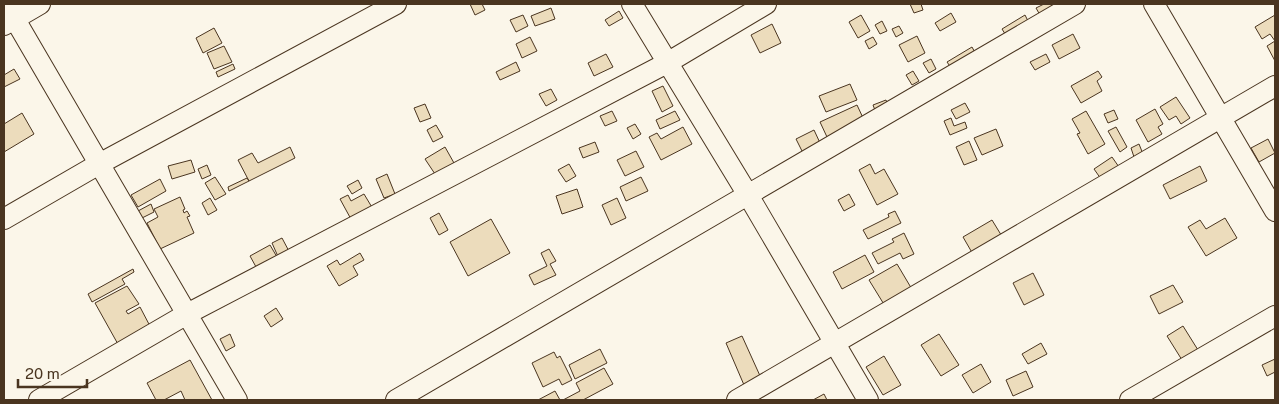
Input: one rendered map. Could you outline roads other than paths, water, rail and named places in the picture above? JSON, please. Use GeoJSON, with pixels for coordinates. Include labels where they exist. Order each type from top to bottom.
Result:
{"type":"FeatureCollection","features":[{"type":"Feature","properties":{"kind":"street"},"geometry":{"type":"LineString","coordinates":[[40,4],[8,16],[99,164],[237,400]]}},
{"type":"Feature","properties":{"kind":"street"},"geometry":{"type":"LineString","coordinates":[[4,219],[99,164],[396,4]]}},
{"type":"Feature","properties":{"kind":"street"},"geometry":{"type":"LineString","coordinates":[[632,4],[748,195],[868,400]]}},
{"type":"Feature","properties":{"kind":"street"},"geometry":{"type":"LineString","coordinates":[[39,400],[187,314],[667,63],[766,4]]}},
{"type":"Feature","properties":{"kind":"street"},"geometry":{"type":"LineString","coordinates":[[396,400],[1075,4]]}},
{"type":"Feature","properties":{"kind":"street"},"geometry":{"type":"LineString","coordinates":[[1154,4],[1275,211]]}},
{"type":"Feature","properties":{"kind":"street"},"geometry":{"type":"LineString","coordinates":[[738,400],[1275,86]]}},
{"type":"Feature","properties":{"kind":"street"},"geometry":{"type":"LineString","coordinates":[[1130,400],[1275,316]]}}]}
